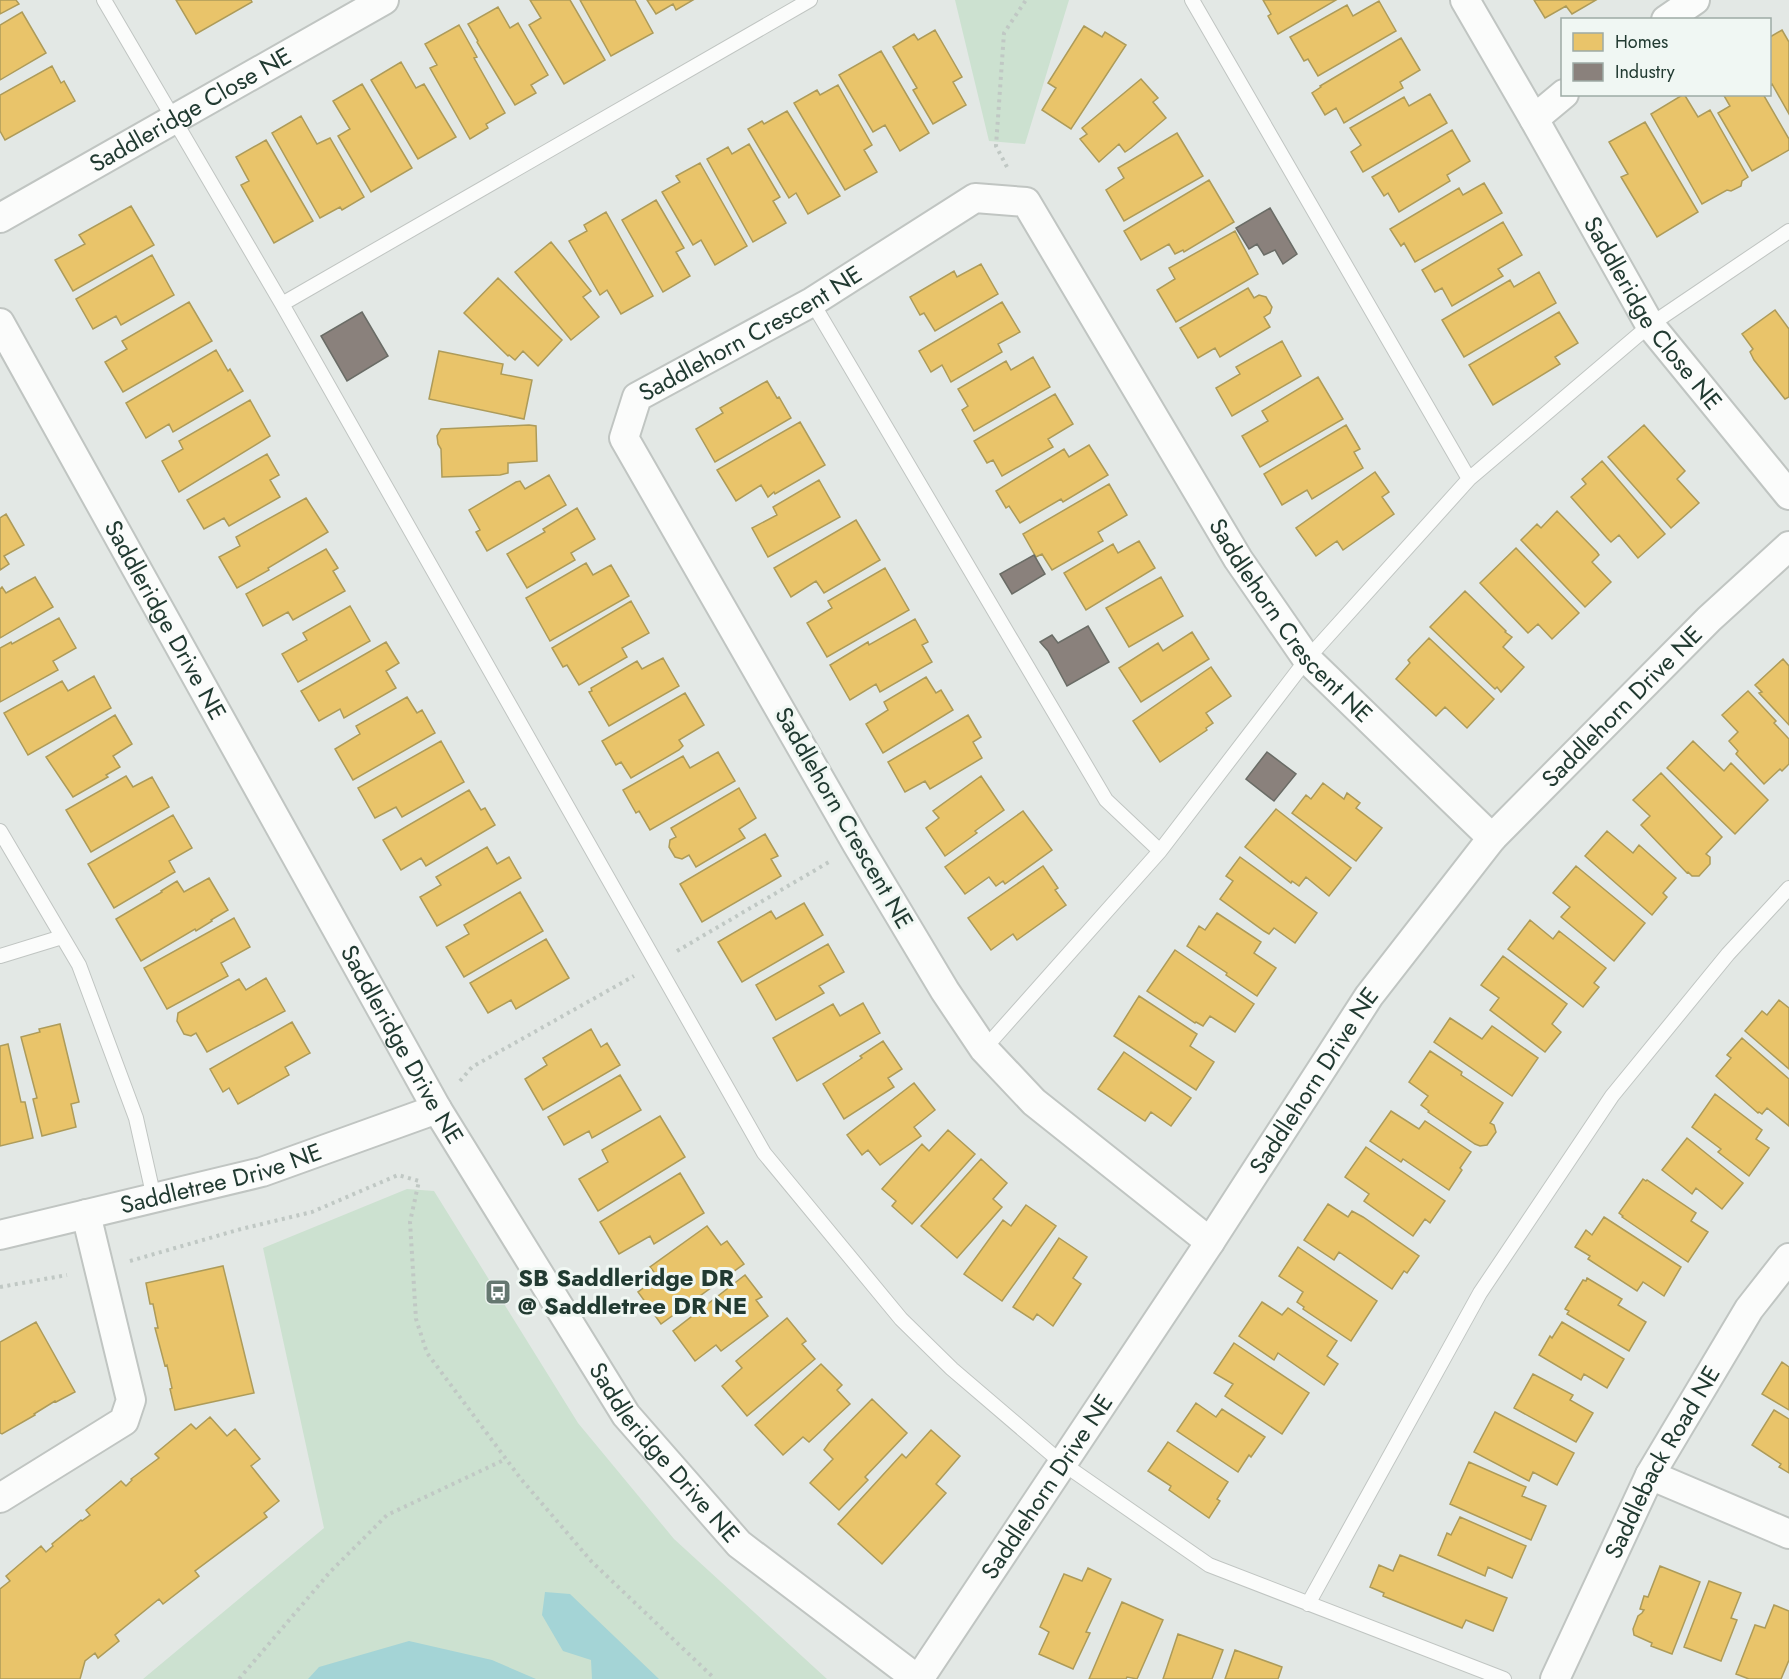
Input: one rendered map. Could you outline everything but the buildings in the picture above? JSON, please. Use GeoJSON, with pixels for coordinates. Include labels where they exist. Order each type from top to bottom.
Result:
{"type":"FeatureCollection","features":[{"type":"Feature","properties":{"kind":"street","name":"Saddleridge Close NE"},"geometry":{"type":"LineString","coordinates":[[1465,0],[1650,325],[1789,495]]}},
{"type":"Feature","properties":{"kind":"street"},"geometry":{"type":"LineString","coordinates":[[1669,18],[1695,0]]}},
{"type":"Feature","properties":{"kind":"street","name":"Saddleridge Close NE"},"geometry":{"type":"LineString","coordinates":[[0,218],[381,1]]}},
{"type":"Feature","properties":{"kind":"street"},"geometry":{"type":"LineString","coordinates":[[1534,119],[1562,96]]}},
{"type":"Feature","properties":{"kind":"street","name":"Saddlehorn Crescent NE"},"geometry":{"type":"LineString","coordinates":[[1210,1242],[1034,1102],[984,1049],[945,991],[857,844],[624,438],[637,397],[812,302],[975,198],[1026,202],[1238,559],[1307,659],[1492,838]]}},
{"type":"Feature","properties":{"kind":"street","name":"Saddleridge Drive NE"},"geometry":{"type":"LineString","coordinates":[[0,323],[438,1108],[626,1415],[739,1544],[918,1679]]}},
{"type":"Feature","properties":{"kind":"street","name":"Saddlehorn Drive NE"},"geometry":{"type":"LineString","coordinates":[[918,1679],[1210,1242],[1369,996],[1492,838],[1709,619],[1789,546]]}},
{"type":"Feature","properties":{"kind":"street","name":"Saddletree Drive NE"},"geometry":{"type":"LineString","coordinates":[[0,1235],[262,1172],[438,1108]]}},
{"type":"Feature","properties":{"kind":"street"},"geometry":{"type":"LineString","coordinates":[[0,1498],[124,1421],[131,1400],[86,1214]]}},
{"type":"Feature","properties":{"kind":"street","name":"Saddleback Road NE"},"geometry":{"type":"LineString","coordinates":[[1555,1679],[1650,1475],[1749,1309],[1789,1258]]}},
{"type":"Feature","properties":{"kind":"street"},"geometry":{"type":"LineString","coordinates":[[1650,1475],[1789,1534]]}},
{"type":"Feature","properties":{"kind":"lane"},"geometry":{"type":"LineString","coordinates":[[104,0],[282,304],[764,1153],[901,1319],[952,1369],[1062,1463],[1209,1565],[1504,1679]]}},
{"type":"Feature","properties":{"kind":"lane"},"geometry":{"type":"LineString","coordinates":[[282,304],[810,0]]}},
{"type":"Feature","properties":{"kind":"lane"},"geometry":{"type":"LineString","coordinates":[[1192,0],[1469,479]]}},
{"type":"Feature","properties":{"kind":"lane"},"geometry":{"type":"LineString","coordinates":[[984,1049],[1160,851],[1307,659],[1469,479],[1650,325],[1789,231]]}},
{"type":"Feature","properties":{"kind":"lane"},"geometry":{"type":"LineString","coordinates":[[812,302],[1106,800],[1160,851]]}},
{"type":"Feature","properties":{"kind":"lane"},"geometry":{"type":"LineString","coordinates":[[0,831],[79,964],[136,1118],[154,1198]]}},
{"type":"Feature","properties":{"kind":"lane"},"geometry":{"type":"LineString","coordinates":[[1308,1604],[1486,1283],[1612,1096],[1728,954],[1789,888]]}},
{"type":"Feature","properties":{"kind":"lane"},"geometry":{"type":"LineString","coordinates":[[0,956],[62,937]]}},
{"type":"Feature","properties":{"kind":"path"},"geometry":{"type":"LineString","coordinates":[[1026,0],[1004,33],[996,146],[1026,202]]}},
{"type":"Feature","properties":{"kind":"path"},"geometry":{"type":"LineString","coordinates":[[0,1287],[99,1269],[312,1212],[398,1175],[419,1181],[410,1222],[416,1319],[427,1353],[506,1459],[592,1562],[715,1679]]}},
{"type":"Feature","properties":{"kind":"path"},"geometry":{"type":"LineString","coordinates":[[239,1679],[330,1572],[387,1515],[506,1459]]}},
{"type":"Feature","properties":{"kind":"green space"},"geometry":{"type":"Polygon","coordinates":[[[955,0],[1069,0],[1025,144],[989,141],[955,0]]]}},
{"type":"Feature","properties":{"kind":"green space"},"geometry":{"type":"Polygon","coordinates":[[[407,1189],[434,1191],[578,1423],[674,1539],[827,1679],[143,1679],[324,1528],[263,1248],[407,1189]]]}},
{"type":"Feature","properties":{"kind":"water"},"geometry":{"type":"Polygon","coordinates":[[[545,1592],[570,1594],[659,1679],[592,1679],[591,1660],[563,1651],[542,1615],[545,1592]]]}},
{"type":"Feature","properties":{"kind":"water"},"geometry":{"type":"Polygon","coordinates":[[[409,1641],[492,1660],[536,1679],[308,1679],[319,1667],[409,1641]]]}},
{"type":"Feature","properties":{"kind":"place","name":"SB Saddleridge DR @ Saddletree DR NE"},"geometry":{"type":"Point","coordinates":[498,1292]}}]}
